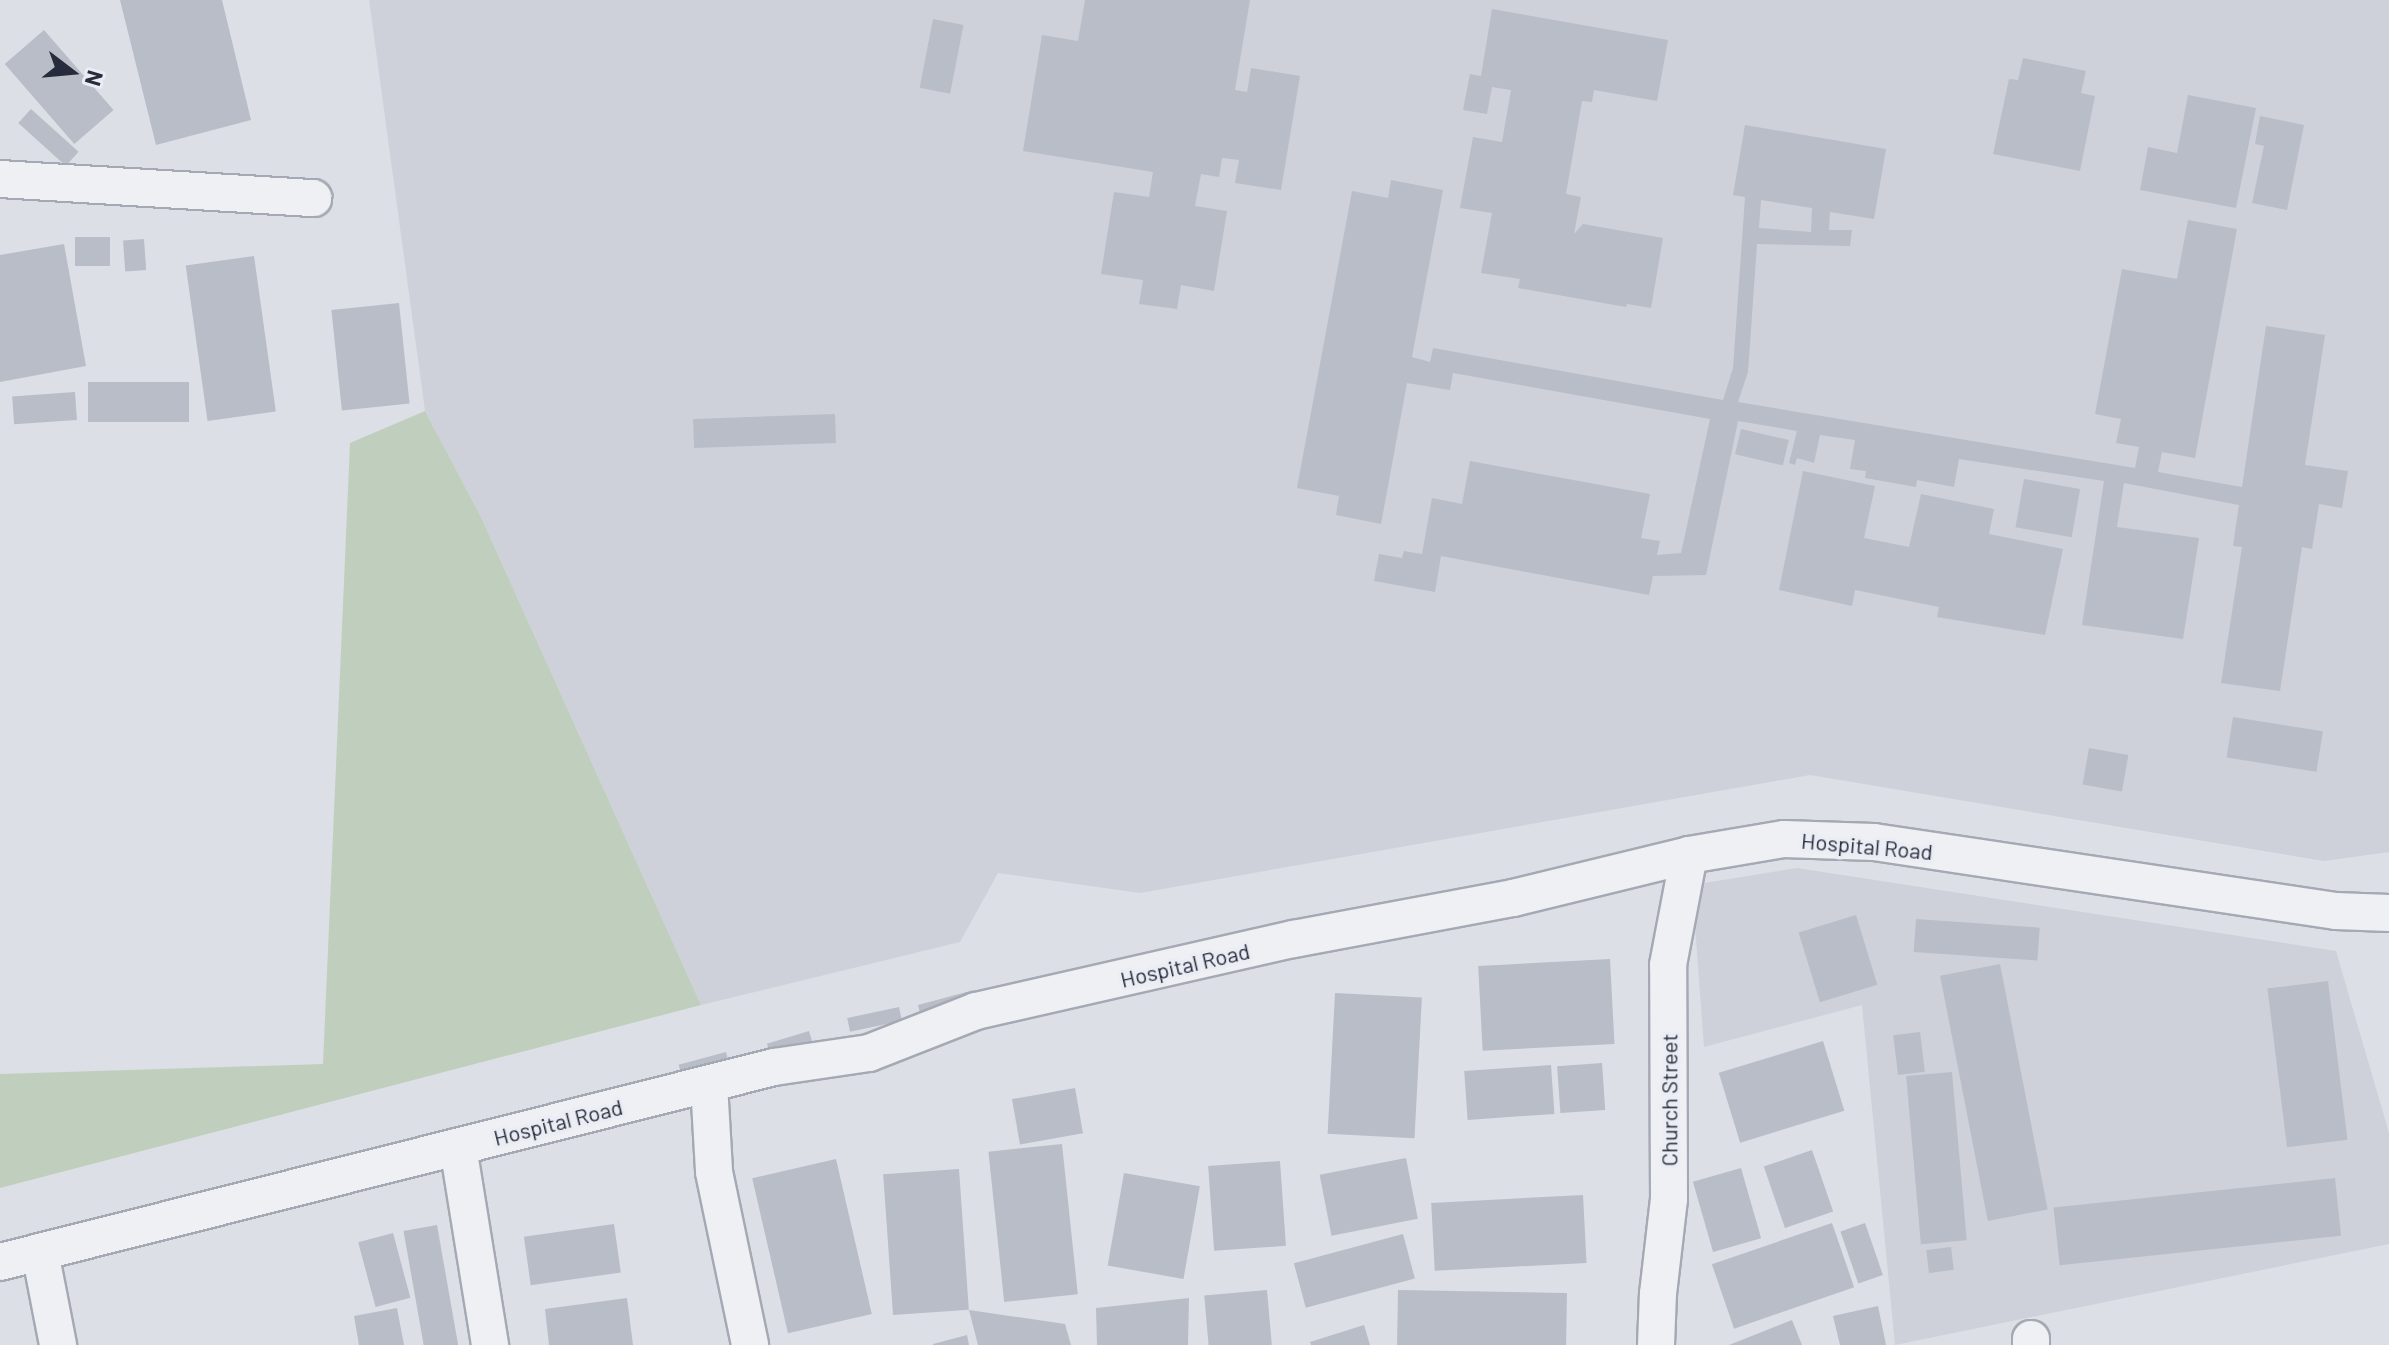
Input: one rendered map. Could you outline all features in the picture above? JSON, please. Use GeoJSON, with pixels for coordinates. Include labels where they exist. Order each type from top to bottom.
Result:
{"type":"FeatureCollection","features":[{"type":"Feature","properties":{"kind":"street"},"geometry":{"type":"LineString","coordinates":[[0,179],[313,198]]}},
{"type":"Feature","properties":{"kind":"street","name":"Hospital Road"},"geometry":{"type":"LineString","coordinates":[[0,1262],[774,1067],[869,1053],[976,1011],[1294,939],[1513,898],[1689,855],[1784,839],[1874,842],[2336,911],[2389,913]]}},
{"type":"Feature","properties":{"kind":"street","name":"Church Street"},"geometry":{"type":"LineString","coordinates":[[1656,1345],[1658,1294],[1669,1199],[1668,965],[1689,855]]}},
{"type":"Feature","properties":{"kind":"street"},"geometry":{"type":"LineString","coordinates":[[709,1084],[714,1172],[750,1345]]}},
{"type":"Feature","properties":{"kind":"street"},"geometry":{"type":"LineString","coordinates":[[458,1147],[490,1345]]}},
{"type":"Feature","properties":{"kind":"street"},"geometry":{"type":"LineString","coordinates":[[40,1252],[58,1345]]}},
{"type":"Feature","properties":{"kind":"shaded area"},"geometry":{"type":"Polygon","coordinates":[[[369,0],[2389,0],[2389,852],[2324,861],[1810,775],[1140,893],[998,873],[960,942],[701,1005],[480,515],[425,411],[369,0]]]}},
{"type":"Feature","properties":{"kind":"shaded area"},"geometry":{"type":"Polygon","coordinates":[[[1797,868],[2336,951],[2389,1133],[2389,1244],[1895,1345],[1862,1005],[1704,1047],[1692,885],[1797,868]]]}},
{"type":"Feature","properties":{"kind":"green space"},"geometry":{"type":"Polygon","coordinates":[[[425,411],[480,515],[701,1005],[0,1188],[0,1074],[323,1064],[350,443],[425,411]]]}},
{"type":"Feature","properties":{"kind":"building"},"geometry":{"type":"Polygon","coordinates":[[[120,0],[222,0],[251,120],[156,145],[120,0]]]}},
{"type":"Feature","properties":{"kind":"building"},"geometry":{"type":"Polygon","coordinates":[[[1085,0],[1250,0],[1235,90],[1247,92],[1251,68],[1300,76],[1281,190],[1235,183],[1239,160],[1222,158],[1219,177],[1201,174],[1195,206],[1227,211],[1214,291],[1181,285],[1177,309],[1139,304],[1143,280],[1101,274],[1114,192],[1149,197],[1153,172],[1023,151],[1042,35],[1078,41],[1085,0]]]}},
{"type":"Feature","properties":{"kind":"building"},"geometry":{"type":"Polygon","coordinates":[[[1492,9],[1668,40],[1657,101],[1594,90],[1592,102],[1582,101],[1566,194],[1581,197],[1574,234],[1583,224],[1663,238],[1651,308],[1627,304],[1626,307],[1518,288],[1520,279],[1481,273],[1492,213],[1460,208],[1473,137],[1502,142],[1511,90],[1492,87],[1487,114],[1463,110],[1470,74],[1481,76],[1492,9]]]}},
{"type":"Feature","properties":{"kind":"building"},"geometry":{"type":"Polygon","coordinates":[[[933,19],[963,25],[950,94],[920,88],[933,19]]]}},
{"type":"Feature","properties":{"kind":"building"},"geometry":{"type":"Polygon","coordinates":[[[44,30],[114,110],[74,144],[5,64],[44,30]]]}},
{"type":"Feature","properties":{"kind":"building"},"geometry":{"type":"Polygon","coordinates":[[[2023,58],[2086,71],[2081,93],[2095,96],[2080,171],[1993,154],[2009,79],[2018,80],[2023,58]]]}},
{"type":"Feature","properties":{"kind":"building"},"geometry":{"type":"Polygon","coordinates":[[[2188,95],[2256,108],[2236,208],[2140,190],[2148,147],[2177,153],[2188,95]]]}},
{"type":"Feature","properties":{"kind":"building"},"geometry":{"type":"Polygon","coordinates":[[[31,109],[79,152],[66,166],[18,123],[31,109]]]}},
{"type":"Feature","properties":{"kind":"building"},"geometry":{"type":"Polygon","coordinates":[[[2260,116],[2304,125],[2287,210],[2252,203],[2264,146],[2255,144],[2260,116]]]}},
{"type":"Feature","properties":{"kind":"building"},"geometry":{"type":"Polygon","coordinates":[[[1745,125],[1886,149],[1874,219],[1830,212],[1829,230],[1852,230],[1850,246],[1757,244],[1748,372],[1738,402],[2135,468],[2139,447],[2116,443],[2121,419],[2095,414],[2122,269],[2177,279],[2188,220],[2237,229],[2195,458],[2162,452],[2158,472],[2242,487],[2266,326],[2325,335],[2305,465],[2348,471],[2342,508],[2319,504],[2312,549],[2302,547],[2280,691],[2221,683],[2242,547],[2233,546],[2239,505],[2124,483],[2117,527],[2199,538],[2183,639],[2082,625],[2104,481],[1959,459],[1954,487],[1917,480],[1916,487],[1865,478],[1866,471],[1850,469],[1855,440],[1820,435],[1814,463],[1797,458],[1795,465],[1789,463],[1797,431],[1738,421],[1706,575],[1653,576],[1649,595],[1441,556],[1435,592],[1374,581],[1379,554],[1402,558],[1404,551],[1422,554],[1432,498],[1462,504],[1470,461],[1650,494],[1641,538],[1660,541],[1657,555],[1681,553],[1710,419],[1453,373],[1450,390],[1407,383],[1381,524],[1336,515],[1339,496],[1297,488],[1352,191],[1388,198],[1391,180],[1443,190],[1412,357],[1430,362],[1433,348],[1723,400],[1733,368],[1745,197],[1733,195],[1745,125]],[[1761,200],[1759,228],[1811,232],[1812,208],[1761,200]]]}},
{"type":"Feature","properties":{"kind":"building"},"geometry":{"type":"Polygon","coordinates":[[[75,237],[110,237],[110,266],[75,266],[75,237]]]}},
{"type":"Feature","properties":{"kind":"building"},"geometry":{"type":"Polygon","coordinates":[[[144,239],[146,270],[125,271],[123,240],[144,239]]]}},
{"type":"Feature","properties":{"kind":"building"},"geometry":{"type":"Polygon","coordinates":[[[64,244],[86,366],[0,382],[0,255],[64,244]]]}},
{"type":"Feature","properties":{"kind":"building"},"geometry":{"type":"Polygon","coordinates":[[[254,256],[276,411],[208,421],[186,266],[254,256]]]}},
{"type":"Feature","properties":{"kind":"building"},"geometry":{"type":"Polygon","coordinates":[[[399,303],[410,403],[342,411],[331,310],[399,303]]]}},
{"type":"Feature","properties":{"kind":"building"},"geometry":{"type":"Polygon","coordinates":[[[88,382],[189,382],[189,422],[88,422],[88,382]]]}},
{"type":"Feature","properties":{"kind":"building"},"geometry":{"type":"Polygon","coordinates":[[[75,392],[77,420],[14,424],[12,396],[75,392]]]}},
{"type":"Feature","properties":{"kind":"building"},"geometry":{"type":"Polygon","coordinates":[[[835,414],[836,443],[694,448],[693,419],[835,414]]]}},
{"type":"Feature","properties":{"kind":"building"},"geometry":{"type":"Polygon","coordinates":[[[1741,429],[1789,440],[1783,465],[1735,454],[1741,429]]]}},
{"type":"Feature","properties":{"kind":"building"},"geometry":{"type":"Polygon","coordinates":[[[1803,471],[1875,486],[1864,538],[1909,547],[1921,494],[1994,509],[1989,534],[2063,549],[2045,635],[1937,617],[1939,607],[1855,590],[1852,606],[1779,590],[1803,471]]]}},
{"type":"Feature","properties":{"kind":"building"},"geometry":{"type":"Polygon","coordinates":[[[2024,479],[2080,489],[2072,537],[2015,527],[2024,479]]]}},
{"type":"Feature","properties":{"kind":"building"},"geometry":{"type":"Polygon","coordinates":[[[2233,717],[2323,731],[2316,772],[2227,757],[2233,717]]]}},
{"type":"Feature","properties":{"kind":"building"},"geometry":{"type":"Polygon","coordinates":[[[2089,748],[2128,755],[2122,791],[2083,784],[2089,748]]]}},
{"type":"Feature","properties":{"kind":"building"},"geometry":{"type":"Polygon","coordinates":[[[1856,915],[1877,985],[1820,1002],[1799,933],[1856,915]]]}},
{"type":"Feature","properties":{"kind":"building"},"geometry":{"type":"Polygon","coordinates":[[[1916,919],[2040,928],[2037,961],[1914,952],[1916,919]]]}},
{"type":"Feature","properties":{"kind":"building"},"geometry":{"type":"Polygon","coordinates":[[[1610,959],[1614,1044],[1483,1051],[1478,966],[1610,959]]]}},
{"type":"Feature","properties":{"kind":"building"},"geometry":{"type":"Polygon","coordinates":[[[2000,964],[2048,1209],[1988,1221],[1940,976],[2000,964]]]}},
{"type":"Feature","properties":{"kind":"building"},"geometry":{"type":"Polygon","coordinates":[[[2328,981],[2347,1140],[2287,1147],[2267,988],[2328,981]]]}},
{"type":"Feature","properties":{"kind":"building"},"geometry":{"type":"Polygon","coordinates":[[[974,990],[978,1005],[922,1020],[918,1005],[974,990]]]}},
{"type":"Feature","properties":{"kind":"building"},"geometry":{"type":"Polygon","coordinates":[[[1335,993],[1422,998],[1415,1138],[1328,1134],[1335,993]]]}},
{"type":"Feature","properties":{"kind":"building"},"geometry":{"type":"Polygon","coordinates":[[[899,1007],[902,1021],[850,1032],[847,1018],[899,1007]]]}},
{"type":"Feature","properties":{"kind":"building"},"geometry":{"type":"Polygon","coordinates":[[[809,1031],[813,1044],[771,1057],[767,1044],[809,1031]]]}},
{"type":"Feature","properties":{"kind":"building"},"geometry":{"type":"Polygon","coordinates":[[[1920,1032],[1925,1072],[1898,1075],[1893,1035],[1920,1032]]]}},
{"type":"Feature","properties":{"kind":"building"},"geometry":{"type":"Polygon","coordinates":[[[1823,1041],[1844,1111],[1740,1143],[1719,1073],[1823,1041]]]}},
{"type":"Feature","properties":{"kind":"building"},"geometry":{"type":"Polygon","coordinates":[[[726,1052],[731,1071],[684,1084],[679,1065],[726,1052]]]}},
{"type":"Feature","properties":{"kind":"building"},"geometry":{"type":"Polygon","coordinates":[[[1602,1063],[1605,1110],[1560,1113],[1557,1066],[1602,1063]]]}},
{"type":"Feature","properties":{"kind":"building"},"geometry":{"type":"Polygon","coordinates":[[[1551,1065],[1554,1114],[1468,1120],[1464,1071],[1551,1065]]]}},
{"type":"Feature","properties":{"kind":"building"},"geometry":{"type":"Polygon","coordinates":[[[1952,1072],[1967,1240],[1921,1244],[1906,1076],[1952,1072]]]}},
{"type":"Feature","properties":{"kind":"building"},"geometry":{"type":"Polygon","coordinates":[[[1075,1088],[1083,1133],[1020,1144],[1012,1099],[1075,1088]]]}},
{"type":"Feature","properties":{"kind":"building"},"geometry":{"type":"Polygon","coordinates":[[[1062,1144],[1078,1294],[1004,1302],[988,1152],[1062,1144]]]}},
{"type":"Feature","properties":{"kind":"building"},"geometry":{"type":"Polygon","coordinates":[[[1812,1150],[1833,1211],[1785,1228],[1764,1167],[1812,1150]]]}},
{"type":"Feature","properties":{"kind":"building"},"geometry":{"type":"Polygon","coordinates":[[[1406,1158],[1418,1219],[1331,1236],[1320,1175],[1406,1158]]]}},
{"type":"Feature","properties":{"kind":"building"},"geometry":{"type":"Polygon","coordinates":[[[836,1159],[872,1314],[788,1333],[752,1178],[836,1159]]]}},
{"type":"Feature","properties":{"kind":"building"},"geometry":{"type":"Polygon","coordinates":[[[1280,1161],[1286,1246],[1214,1251],[1208,1166],[1280,1161]]]}},
{"type":"Feature","properties":{"kind":"building"},"geometry":{"type":"Polygon","coordinates":[[[1741,1168],[1761,1238],[1713,1252],[1693,1182],[1741,1168]]]}},
{"type":"Feature","properties":{"kind":"building"},"geometry":{"type":"Polygon","coordinates":[[[959,1169],[969,1310],[893,1315],[883,1174],[959,1169]]]}},
{"type":"Feature","properties":{"kind":"building"},"geometry":{"type":"Polygon","coordinates":[[[1124,1173],[1200,1186],[1184,1279],[1108,1266],[1124,1173]]]}},
{"type":"Feature","properties":{"kind":"building"},"geometry":{"type":"Polygon","coordinates":[[[2335,1178],[2341,1236],[2060,1265],[2054,1208],[2335,1178]]]}},
{"type":"Feature","properties":{"kind":"building"},"geometry":{"type":"Polygon","coordinates":[[[1583,1195],[1587,1263],[1435,1271],[1431,1203],[1583,1195]]]}},
{"type":"Feature","properties":{"kind":"building"},"geometry":{"type":"Polygon","coordinates":[[[1832,1223],[1854,1287],[1734,1329],[1712,1264],[1832,1223]]]}},
{"type":"Feature","properties":{"kind":"building"},"geometry":{"type":"Polygon","coordinates":[[[1865,1223],[1883,1275],[1858,1283],[1840,1231],[1865,1223]]]}},
{"type":"Feature","properties":{"kind":"building"},"geometry":{"type":"Polygon","coordinates":[[[614,1224],[621,1273],[531,1285],[524,1237],[614,1224]]]}},
{"type":"Feature","properties":{"kind":"building"},"geometry":{"type":"Polygon","coordinates":[[[437,1225],[458,1345],[424,1345],[404,1231],[437,1225]]]}},
{"type":"Feature","properties":{"kind":"building"},"geometry":{"type":"Polygon","coordinates":[[[393,1233],[410,1298],[376,1307],[358,1242],[393,1233]]]}},
{"type":"Feature","properties":{"kind":"building"},"geometry":{"type":"Polygon","coordinates":[[[1403,1234],[1415,1278],[1306,1308],[1294,1263],[1403,1234]]]}},
{"type":"Feature","properties":{"kind":"building"},"geometry":{"type":"Polygon","coordinates":[[[1951,1247],[1954,1270],[1929,1273],[1926,1250],[1951,1247]]]}},
{"type":"Feature","properties":{"kind":"building"},"geometry":{"type":"Polygon","coordinates":[[[1267,1290],[1272,1345],[1209,1345],[1204,1295],[1267,1290]]]}},
{"type":"Feature","properties":{"kind":"building"},"geometry":{"type":"Polygon","coordinates":[[[1398,1290],[1567,1293],[1566,1345],[1397,1345],[1398,1290]]]}},
{"type":"Feature","properties":{"kind":"building"},"geometry":{"type":"Polygon","coordinates":[[[627,1298],[633,1345],[549,1345],[545,1309],[627,1298]]]}},
{"type":"Feature","properties":{"kind":"building"},"geometry":{"type":"Polygon","coordinates":[[[1189,1298],[1188,1345],[1097,1345],[1096,1308],[1189,1298]]]}},
{"type":"Feature","properties":{"kind":"building"},"geometry":{"type":"Polygon","coordinates":[[[1878,1306],[1886,1345],[1840,1345],[1833,1316],[1878,1306]]]}},
{"type":"Feature","properties":{"kind":"building"},"geometry":{"type":"Polygon","coordinates":[[[397,1308],[404,1345],[359,1345],[354,1316],[397,1308]]]}},
{"type":"Feature","properties":{"kind":"building"},"geometry":{"type":"Polygon","coordinates":[[[969,1310],[1065,1324],[1071,1345],[978,1345],[969,1310]]]}},
{"type":"Feature","properties":{"kind":"building"},"geometry":{"type":"Polygon","coordinates":[[[1792,1320],[1802,1345],[1729,1345],[1792,1320]]]}},
{"type":"Feature","properties":{"kind":"building"},"geometry":{"type":"Polygon","coordinates":[[[1364,1325],[1370,1345],[1311,1345],[1310,1342],[1364,1325]]]}},
{"type":"Feature","properties":{"kind":"building"},"geometry":{"type":"Polygon","coordinates":[[[967,1335],[969,1345],[933,1345],[933,1344],[967,1335]]]}}]}
